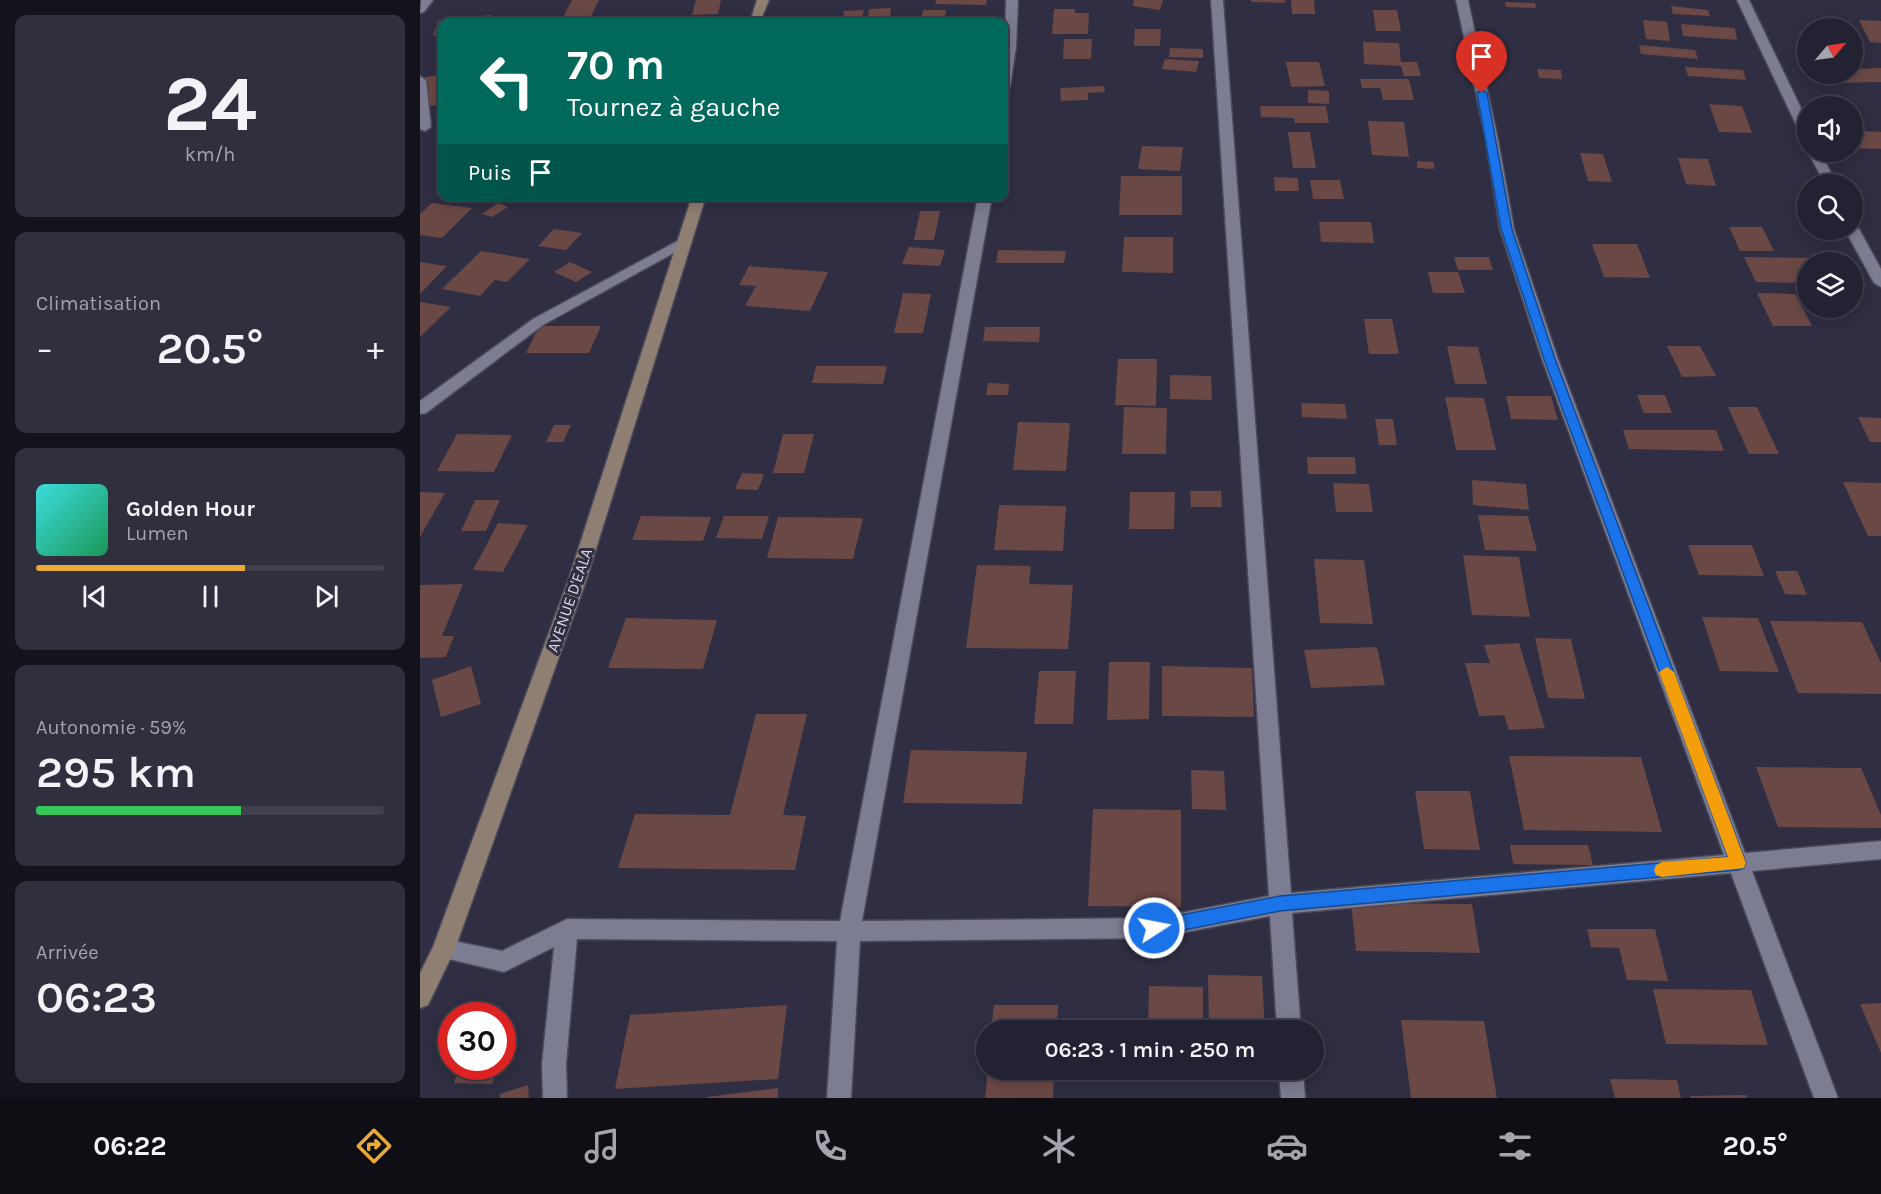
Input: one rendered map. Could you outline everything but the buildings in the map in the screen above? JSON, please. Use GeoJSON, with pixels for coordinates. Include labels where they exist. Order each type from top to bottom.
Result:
{"type":"FeatureCollection","features":[{"type":"Feature","properties":{"kind":"street"},"geometry":{"type":"LineString","coordinates":[[420,10],[427,0]]}},
{"type":"Feature","properties":{"kind":"street"},"geometry":{"type":"LineString","coordinates":[[756,18],[763,0]]}},
{"type":"Feature","properties":{"kind":"street"},"geometry":{"type":"LineString","coordinates":[[1008,60],[1012,0]]}},
{"type":"Feature","properties":{"kind":"street"},"geometry":{"type":"LineString","coordinates":[[1217,0],[1287,1020]]}},
{"type":"Feature","properties":{"kind":"street"},"geometry":{"type":"LineString","coordinates":[[1462,0],[1492,140],[1507,229],[1550,359],[1826,1098]]}},
{"type":"Feature","properties":{"kind":"street"},"geometry":{"type":"LineString","coordinates":[[1743,0],[1797,114]]}},
{"type":"Feature","properties":{"kind":"street"},"geometry":{"type":"LineString","coordinates":[[420,80],[425,127]]}},
{"type":"Feature","properties":{"kind":"street","name":"AVENUE D'EALA"},"geometry":{"type":"LineString","coordinates":[[420,997],[444,949],[577,581],[697,201]]}},
{"type":"Feature","properties":{"kind":"street"},"geometry":{"type":"LineString","coordinates":[[838,1098],[849,931],[984,201]]}},
{"type":"Feature","properties":{"kind":"street"},"geometry":{"type":"LineString","coordinates":[[1858,240],[1881,283]]}},
{"type":"Feature","properties":{"kind":"street"},"geometry":{"type":"LineString","coordinates":[[420,409],[538,322],[685,241]]}},
{"type":"Feature","properties":{"kind":"street"},"geometry":{"type":"LineString","coordinates":[[444,949],[504,962],[567,928],[849,931],[1154,928],[1280,904],[1881,850]]}},
{"type":"Feature","properties":{"kind":"street"},"geometry":{"type":"LineString","coordinates":[[555,1098],[554,1064],[567,928]]}},
{"type":"Feature","properties":{"kind":"street"},"geometry":{"type":"LineString","coordinates":[[1292,1080],[1293,1098]]}},
{"type":"Feature","properties":{"kind":"slow traffic"},"geometry":{"type":"LineString","coordinates":[[1662,870],[1738,863],[1667,672]]}},
{"type":"Feature","properties":{"kind":"route"},"geometry":{"type":"LineString","coordinates":[[1154,928],[1280,904],[1738,863],[1550,359],[1507,229],[1482,93]]}}]}
